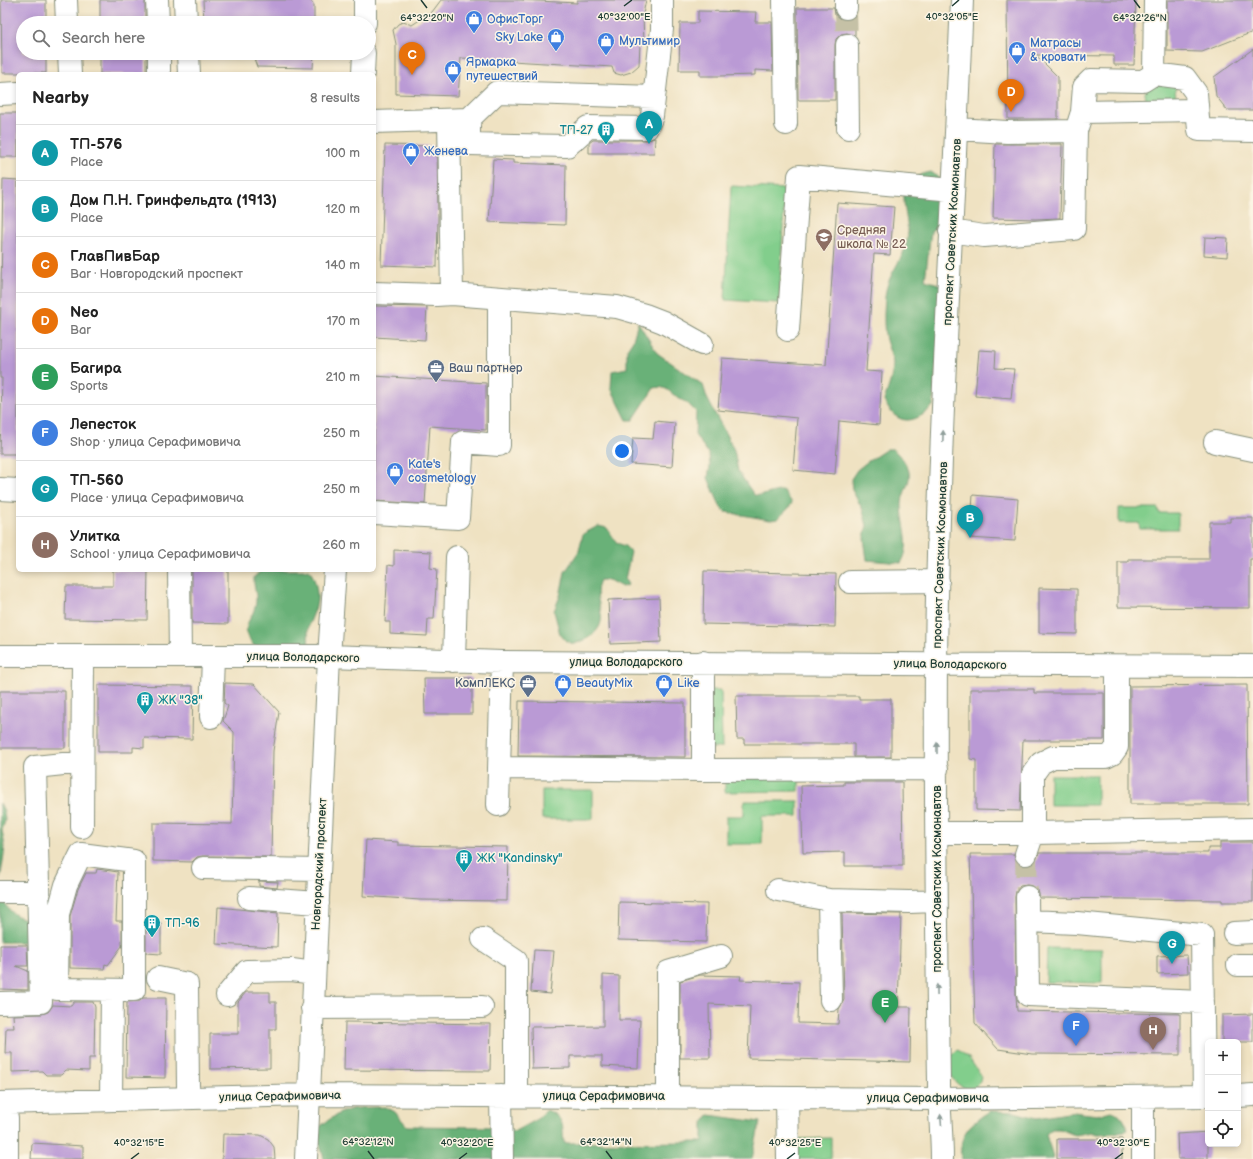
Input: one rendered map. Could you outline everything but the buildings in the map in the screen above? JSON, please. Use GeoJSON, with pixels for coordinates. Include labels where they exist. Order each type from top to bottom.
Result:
{"type":"FeatureCollection","features":[{"type":"Feature","properties":{"kind":"street"},"geometry":{"type":"LineString","coordinates":[[66,0],[67,16]]}},
{"type":"Feature","properties":{"kind":"street"},"geometry":{"type":"LineString","coordinates":[[157,0],[158,16]]}},
{"type":"Feature","properties":{"kind":"street"},"geometry":{"type":"LineString","coordinates":[[185,0],[186,16]]}},
{"type":"Feature","properties":{"kind":"street"},"geometry":{"type":"LineString","coordinates":[[365,16],[366,0]]}},
{"type":"Feature","properties":{"kind":"street"},"geometry":{"type":"LineString","coordinates":[[459,120],[469,144],[567,146],[588,127],[647,128],[652,116],[662,29],[662,0]]}},
{"type":"Feature","properties":{"kind":"street"},"geometry":{"type":"LineString","coordinates":[[784,0],[786,124]]}},
{"type":"Feature","properties":{"kind":"street","name":"проспект Советских Космонавтов"},"geometry":{"type":"LineString","coordinates":[[942,1159],[939,1099],[936,900],[936,664],[950,231],[957,129],[962,0]]}},
{"type":"Feature","properties":{"kind":"street"},"geometry":{"type":"LineString","coordinates":[[1154,74],[1155,0]]}},
{"type":"Feature","properties":{"kind":"street"},"geometry":{"type":"LineString","coordinates":[[847,45],[848,128]]}},
{"type":"Feature","properties":{"kind":"street"},"geometry":{"type":"LineString","coordinates":[[69,60],[70,72]]}},
{"type":"Feature","properties":{"kind":"street"},"geometry":{"type":"LineString","coordinates":[[159,60],[159,72]]}},
{"type":"Feature","properties":{"kind":"street"},"geometry":{"type":"LineString","coordinates":[[188,60],[189,72]]}},
{"type":"Feature","properties":{"kind":"street"},"geometry":{"type":"LineString","coordinates":[[363,72],[364,60]]}},
{"type":"Feature","properties":{"kind":"street"},"geometry":{"type":"LineString","coordinates":[[950,231],[984,236],[1074,230],[1079,122],[1084,87],[1091,80],[1143,81],[1154,74],[1185,78],[1196,93],[1199,130],[1253,130]]}},
{"type":"Feature","properties":{"kind":"street"},"geometry":{"type":"LineString","coordinates":[[376,122],[459,120],[497,92],[654,97]]}},
{"type":"Feature","properties":{"kind":"street"},"geometry":{"type":"LineString","coordinates":[[0,94],[16,93]]}},
{"type":"Feature","properties":{"kind":"street"},"geometry":{"type":"LineString","coordinates":[[957,129],[1007,132],[1079,122],[1197,110]]}},
{"type":"Feature","properties":{"kind":"street"},"geometry":{"type":"LineString","coordinates":[[452,294],[459,120]]}},
{"type":"Feature","properties":{"kind":"street"},"geometry":{"type":"LineString","coordinates":[[788,330],[799,176],[953,190]]}},
{"type":"Feature","properties":{"kind":"street"},"geometry":{"type":"LineString","coordinates":[[376,293],[452,294],[499,299],[617,307],[645,314],[663,322],[702,344]]}},
{"type":"Feature","properties":{"kind":"street"},"geometry":{"type":"LineString","coordinates":[[376,513],[458,518],[463,442],[499,445],[499,299]]}},
{"type":"Feature","properties":{"kind":"street"},"geometry":{"type":"LineString","coordinates":[[1215,442],[1253,450]]}},
{"type":"Feature","properties":{"kind":"street"},"geometry":{"type":"LineString","coordinates":[[0,489],[16,490]]}},
{"type":"Feature","properties":{"kind":"street"},"geometry":{"type":"LineString","coordinates":[[454,661],[457,557]]}},
{"type":"Feature","properties":{"kind":"street"},"geometry":{"type":"LineString","coordinates":[[179,572],[180,656]]}},
{"type":"Feature","properties":{"kind":"street","name":"Новгородский проспект"},"geometry":{"type":"LineString","coordinates":[[306,1159],[334,572]]}},
{"type":"Feature","properties":{"kind":"street"},"geometry":{"type":"LineString","coordinates":[[850,582],[938,581]]}},
{"type":"Feature","properties":{"kind":"street","name":"улица Володарского"},"geometry":{"type":"LineString","coordinates":[[0,656],[83,658],[180,656],[329,656],[502,662],[1253,666]]}},
{"type":"Feature","properties":{"kind":"street"},"geometry":{"type":"LineString","coordinates":[[211,717],[213,656]]}},
{"type":"Feature","properties":{"kind":"street"},"geometry":{"type":"LineString","coordinates":[[82,827],[83,658]]}},
{"type":"Feature","properties":{"kind":"street"},"geometry":{"type":"LineString","coordinates":[[498,805],[502,662]]}},
{"type":"Feature","properties":{"kind":"street"},"geometry":{"type":"LineString","coordinates":[[703,662],[703,770]]}},
{"type":"Feature","properties":{"kind":"street"},"geometry":{"type":"LineString","coordinates":[[1026,854],[1033,833],[1033,774],[1041,763],[1053,757],[1106,758],[1117,747],[1117,666]]}},
{"type":"Feature","properties":{"kind":"street"},"geometry":{"type":"LineString","coordinates":[[0,1003],[41,1002],[35,767],[82,762]]}},
{"type":"Feature","properties":{"kind":"street"},"geometry":{"type":"LineString","coordinates":[[499,768],[703,770],[937,769]]}},
{"type":"Feature","properties":{"kind":"street"},"geometry":{"type":"LineString","coordinates":[[937,833],[1033,833],[1253,829]]}},
{"type":"Feature","properties":{"kind":"street"},"geometry":{"type":"LineString","coordinates":[[81,854],[134,861],[134,990],[112,990],[57,989],[58,914],[66,885],[81,854]]}},
{"type":"Feature","properties":{"kind":"street"},"geometry":{"type":"LineString","coordinates":[[203,868],[319,870]]}},
{"type":"Feature","properties":{"kind":"street"},"geometry":{"type":"LineString","coordinates":[[778,890],[829,900],[909,902],[936,900]]}},
{"type":"Feature","properties":{"kind":"street"},"geometry":{"type":"LineString","coordinates":[[0,892],[37,892]]}},
{"type":"Feature","properties":{"kind":"street"},"geometry":{"type":"LineString","coordinates":[[249,898],[318,903]]}},
{"type":"Feature","properties":{"kind":"street"},"geometry":{"type":"LineString","coordinates":[[1027,898],[1028,994],[1203,1002]]}},
{"type":"Feature","properties":{"kind":"street"},"geometry":{"type":"LineString","coordinates":[[829,900],[831,1000]]}},
{"type":"Feature","properties":{"kind":"street"},"geometry":{"type":"LineString","coordinates":[[1027,921],[1077,923],[1202,935],[1205,1075]]}},
{"type":"Feature","properties":{"kind":"street"},"geometry":{"type":"LineString","coordinates":[[483,939],[516,961],[509,1096],[502,1159]]}},
{"type":"Feature","properties":{"kind":"street"},"geometry":{"type":"LineString","coordinates":[[668,1097],[668,972],[721,956]]}},
{"type":"Feature","properties":{"kind":"street"},"geometry":{"type":"LineString","coordinates":[[227,995],[247,971],[292,970],[314,973]]}},
{"type":"Feature","properties":{"kind":"street"},"geometry":{"type":"LineString","coordinates":[[158,978],[187,984],[188,1087],[186,1098]]}},
{"type":"Feature","properties":{"kind":"street"},"geometry":{"type":"LineString","coordinates":[[111,1100],[112,990]]}},
{"type":"Feature","properties":{"kind":"street"},"geometry":{"type":"LineString","coordinates":[[312,1008],[482,1007]]}},
{"type":"Feature","properties":{"kind":"street","name":"улица Серафимовича"},"geometry":{"type":"LineString","coordinates":[[4,1110],[111,1100],[309,1095],[939,1099],[1205,1096]]}},
{"type":"Feature","properties":{"kind":"street"},"geometry":{"type":"LineString","coordinates":[[1241,1096],[1253,1095]]}},
{"type":"Feature","properties":{"kind":"street"},"geometry":{"type":"LineString","coordinates":[[1143,1097],[1143,1159]]}},
{"type":"Feature","properties":{"kind":"street"},"geometry":{"type":"LineString","coordinates":[[787,1098],[788,1159]]}},
{"type":"Feature","properties":{"kind":"street"},"geometry":{"type":"LineString","coordinates":[[4,1110],[7,1159]]}},
{"type":"Feature","properties":{"kind":"green space"},"geometry":{"type":"Polygon","coordinates":[[[1152,83],[1175,83],[1176,103],[1146,102],[1145,92],[1152,83]]]}},
{"type":"Feature","properties":{"kind":"green space"},"geometry":{"type":"Polygon","coordinates":[[[931,172],[937,176],[944,186],[947,197],[949,217],[931,231],[925,280],[942,285],[933,406],[919,417],[906,420],[900,419],[894,415],[884,401],[893,368],[892,357],[885,335],[885,297],[886,288],[903,254],[907,241],[908,230],[904,199],[905,190],[909,183],[917,176],[931,172]]]}},
{"type":"Feature","properties":{"kind":"green space"},"geometry":{"type":"Polygon","coordinates":[[[731,186],[785,189],[779,303],[725,300],[731,186]]]}},
{"type":"Feature","properties":{"kind":"green space"},"geometry":{"type":"Polygon","coordinates":[[[638,322],[657,353],[703,385],[707,398],[734,450],[738,471],[754,495],[784,491],[792,503],[777,519],[770,520],[726,512],[721,508],[708,478],[710,466],[709,454],[695,435],[696,412],[688,404],[664,388],[654,388],[633,420],[627,420],[611,388],[612,371],[627,368],[627,349],[633,340],[638,322]]]}},
{"type":"Feature","properties":{"kind":"green space"},"geometry":{"type":"Polygon","coordinates":[[[887,449],[893,449],[898,454],[905,462],[909,472],[909,480],[902,502],[906,533],[906,548],[901,563],[867,560],[864,538],[867,526],[863,510],[852,490],[851,479],[857,470],[887,449]]]}},
{"type":"Feature","properties":{"kind":"green space"},"geometry":{"type":"Polygon","coordinates":[[[1119,508],[1158,508],[1159,513],[1178,513],[1178,529],[1140,529],[1139,523],[1119,523],[1119,508]]]}},
{"type":"Feature","properties":{"kind":"green space"},"geometry":{"type":"Polygon","coordinates":[[[598,526],[607,528],[617,543],[625,546],[631,552],[625,579],[628,585],[622,587],[609,580],[600,580],[597,593],[601,614],[600,625],[594,634],[574,644],[566,641],[560,634],[554,611],[560,596],[565,572],[579,551],[583,534],[598,526]]]}},
{"type":"Feature","properties":{"kind":"green space"},"geometry":{"type":"Polygon","coordinates":[[[260,572],[310,572],[315,582],[317,602],[309,624],[308,649],[254,646],[249,639],[247,627],[256,602],[254,577],[260,572]]]}},
{"type":"Feature","properties":{"kind":"green space"},"geometry":{"type":"Polygon","coordinates":[[[707,690],[721,690],[722,748],[707,748],[707,690]]]}},
{"type":"Feature","properties":{"kind":"green space"},"geometry":{"type":"Polygon","coordinates":[[[1050,775],[1097,775],[1097,805],[1050,805],[1050,775]]]}},
{"type":"Feature","properties":{"kind":"green space"},"geometry":{"type":"Polygon","coordinates":[[[799,777],[799,791],[725,792],[725,778],[799,777]]]}},
{"type":"Feature","properties":{"kind":"green space"},"geometry":{"type":"Polygon","coordinates":[[[542,790],[593,790],[593,819],[542,819],[542,790]]]}},
{"type":"Feature","properties":{"kind":"green space"},"geometry":{"type":"Polygon","coordinates":[[[744,801],[798,801],[798,816],[762,816],[762,844],[726,844],[726,816],[744,816],[744,801]]]}},
{"type":"Feature","properties":{"kind":"green space"},"geometry":{"type":"Polygon","coordinates":[[[0,803],[4,811],[5,821],[2,830],[5,847],[0,881],[0,803]]]}},
{"type":"Feature","properties":{"kind":"green space"},"geometry":{"type":"Polygon","coordinates":[[[0,891],[7,907],[13,913],[28,920],[33,942],[0,942],[0,891]]]}},
{"type":"Feature","properties":{"kind":"green space"},"geometry":{"type":"Polygon","coordinates":[[[1047,948],[1102,949],[1102,983],[1046,982],[1047,948]]]}},
{"type":"Feature","properties":{"kind":"green space"},"geometry":{"type":"Polygon","coordinates":[[[958,1050],[969,1058],[981,1076],[980,1082],[973,1089],[959,1085],[950,1074],[948,1067],[949,1061],[952,1055],[958,1050]]]}},
{"type":"Feature","properties":{"kind":"green space"},"geometry":{"type":"Polygon","coordinates":[[[386,1107],[395,1112],[407,1126],[494,1127],[515,1131],[537,1119],[547,1110],[553,1113],[560,1120],[563,1127],[564,1143],[703,1142],[703,1123],[709,1115],[760,1122],[752,1159],[324,1159],[319,1141],[318,1128],[343,1112],[357,1108],[386,1107]]]}},
{"type":"Feature","properties":{"kind":"green space"},"geometry":{"type":"Polygon","coordinates":[[[990,1111],[1014,1112],[1037,1118],[1074,1112],[1097,1115],[1111,1111],[1119,1114],[1124,1120],[1127,1130],[1114,1133],[1098,1134],[1091,1132],[1075,1135],[1060,1129],[1052,1129],[1046,1134],[1053,1159],[961,1159],[962,1142],[967,1130],[977,1120],[990,1111]]]}},
{"type":"Feature","properties":{"kind":"green space"},"geometry":{"type":"Polygon","coordinates":[[[831,1138],[831,1159],[797,1159],[797,1139],[831,1138]]]}},
{"type":"Feature","properties":{"kind":"tunnel"},"geometry":{"type":"LineString","coordinates":[[846,8],[847,45]]}},
{"type":"Feature","properties":{"kind":"tunnel"},"geometry":{"type":"LineString","coordinates":[[1026,854],[1027,897]]}},
{"type":"Feature","properties":{"kind":"place","name":"ОфисТорг"},"geometry":{"type":"Point","coordinates":[474,34]}},
{"type":"Feature","properties":{"kind":"place","name":"Sky Lake"},"geometry":{"type":"Point","coordinates":[556,52]}},
{"type":"Feature","properties":{"kind":"place","name":"Мультимир"},"geometry":{"type":"Point","coordinates":[606,56]}},
{"type":"Feature","properties":{"kind":"place","name":"Матрасы & кровати"},"geometry":{"type":"Point","coordinates":[1017,65]}},
{"type":"Feature","properties":{"kind":"place","name":"ГлавПивБар"},"geometry":{"type":"Point","coordinates":[412,75]}},
{"type":"Feature","properties":{"kind":"place","name":"Ярмарка путешествий"},"geometry":{"type":"Point","coordinates":[453,84]}},
{"type":"Feature","properties":{"kind":"place","name":"Neo"},"geometry":{"type":"Point","coordinates":[1011,112]}},
{"type":"Feature","properties":{"kind":"place","name":"ТП-576"},"geometry":{"type":"Point","coordinates":[649,144]}},
{"type":"Feature","properties":{"kind":"place","name":"ТП-27"},"geometry":{"type":"Point","coordinates":[606,145]}},
{"type":"Feature","properties":{"kind":"place","name":"Женева"},"geometry":{"type":"Point","coordinates":[411,166]}},
{"type":"Feature","properties":{"kind":"place","name":"Средняя школа № 22"},"geometry":{"type":"Point","coordinates":[824,252]}},
{"type":"Feature","properties":{"kind":"place","name":"Ваш партнер"},"geometry":{"type":"Point","coordinates":[436,383]}},
{"type":"Feature","properties":{"kind":"place","name":"Kate's cosmetology"},"geometry":{"type":"Point","coordinates":[395,486]}},
{"type":"Feature","properties":{"kind":"place","name":"Дом П.Н. Гринфельдта (1913)"},"geometry":{"type":"Point","coordinates":[970,538]}},
{"type":"Feature","properties":{"kind":"place","name":"КомпЛЕКС"},"geometry":{"type":"Point","coordinates":[528,698]}},
{"type":"Feature","properties":{"kind":"place","name":"BeautyMix"},"geometry":{"type":"Point","coordinates":[563,698]}},
{"type":"Feature","properties":{"kind":"place","name":"Like"},"geometry":{"type":"Point","coordinates":[664,698]}},
{"type":"Feature","properties":{"kind":"place","name":"ЖК \"38\""},"geometry":{"type":"Point","coordinates":[145,715]}},
{"type":"Feature","properties":{"kind":"place","name":"ЖК \"Kandinsky\""},"geometry":{"type":"Point","coordinates":[464,873]}},
{"type":"Feature","properties":{"kind":"place","name":"ТП-96"},"geometry":{"type":"Point","coordinates":[152,938]}},
{"type":"Feature","properties":{"kind":"place","name":"ТП-560"},"geometry":{"type":"Point","coordinates":[1172,964]}},
{"type":"Feature","properties":{"kind":"place","name":"Багира"},"geometry":{"type":"Point","coordinates":[885,1023]}},
{"type":"Feature","properties":{"kind":"place","name":"Лепесток"},"geometry":{"type":"Point","coordinates":[1076,1046]}},
{"type":"Feature","properties":{"kind":"place","name":"Улитка"},"geometry":{"type":"Point","coordinates":[1153,1050]}}]}
